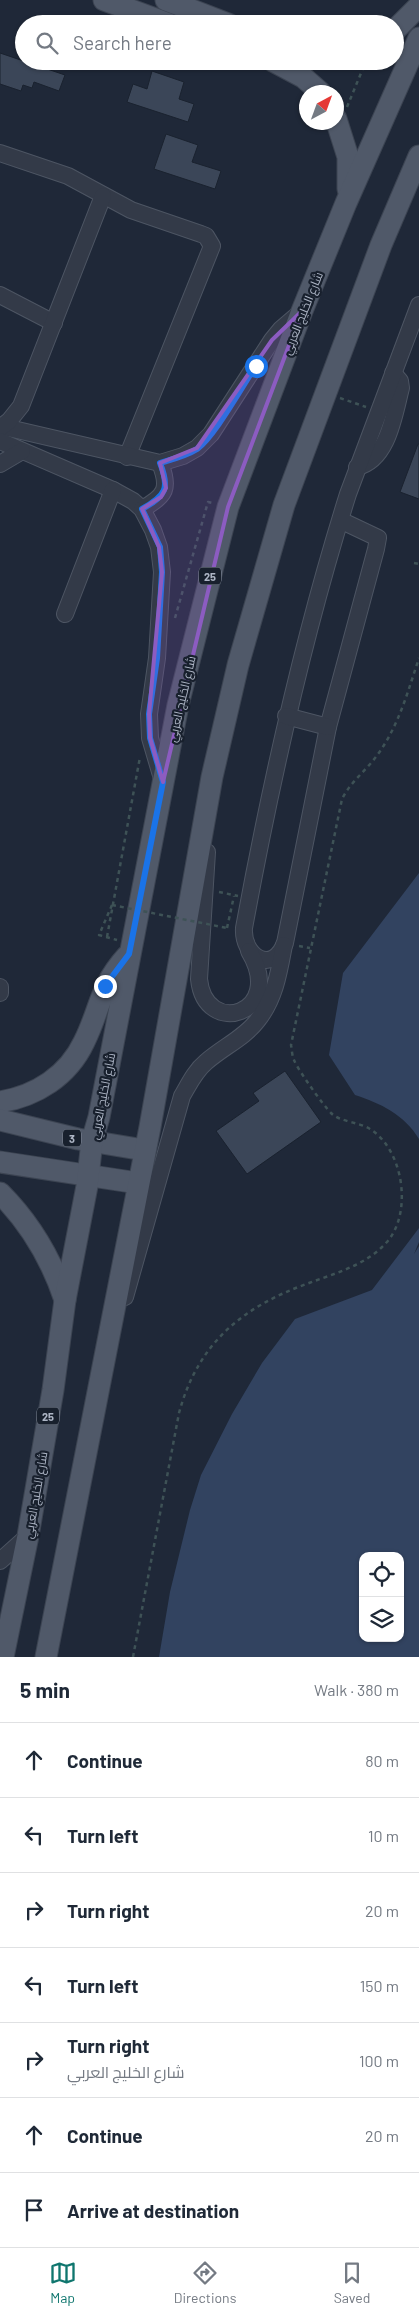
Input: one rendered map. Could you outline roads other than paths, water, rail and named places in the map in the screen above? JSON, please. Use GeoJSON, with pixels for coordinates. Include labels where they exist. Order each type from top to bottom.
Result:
{"type":"FeatureCollection","features":[{"type":"Feature","properties":{"kind":"main road"},"geometry":{"type":"LineString","coordinates":[[104,0],[126,4],[150,15]]}},
{"type":"Feature","properties":{"kind":"main road"},"geometry":{"type":"LineString","coordinates":[[166,0],[205,15]]}},
{"type":"Feature","properties":{"kind":"main road"},"geometry":{"type":"LineString","coordinates":[[404,21],[419,6]]}},
{"type":"Feature","properties":{"kind":"main road","name":"شارع الخليج العربي"},"geometry":{"type":"LineString","coordinates":[[3,1657],[28,1536],[92,1141],[99,1117],[178,705],[228,507],[302,311],[346,203],[419,38]]}},
{"type":"Feature","properties":{"kind":"main road"},"geometry":{"type":"LineString","coordinates":[[290,70],[303,77],[312,85]]}},
{"type":"Feature","properties":{"kind":"main road"},"geometry":{"type":"LineString","coordinates":[[340,130],[348,163],[346,203]]}},
{"type":"Feature","properties":{"kind":"main road"},"geometry":{"type":"LineString","coordinates":[[46,1657],[138,1183],[212,777],[238,666],[284,505],[324,393],[381,245],[419,156]]}},
{"type":"Feature","properties":{"kind":"main road"},"geometry":{"type":"LineString","coordinates":[[0,1102],[24,1097],[45,1086],[72,1062],[84,1042],[105,986],[129,954]]}},
{"type":"Feature","properties":{"kind":"main road","name":"3"},"geometry":{"type":"LineString","coordinates":[[0,1120],[92,1141],[144,1150]]}},
{"type":"Feature","properties":{"kind":"main road"},"geometry":{"type":"LineString","coordinates":[[0,1162],[138,1183]]}},
{"type":"Feature","properties":{"kind":"main road"},"geometry":{"type":"LineString","coordinates":[[0,1193],[27,1222],[39,1240],[58,1280],[65,1300]]}},
{"type":"Feature","properties":{"kind":"street"},"geometry":{"type":"LineString","coordinates":[[0,153],[68,176],[131,210],[206,236],[212,246],[127,457]]}},
{"type":"Feature","properties":{"kind":"street"},"geometry":{"type":"LineString","coordinates":[[0,431],[21,406],[103,196]]}},
{"type":"Feature","properties":{"kind":"street"},"geometry":{"type":"LineString","coordinates":[[0,295],[54,323]]}},
{"type":"Feature","properties":{"kind":"street"},"geometry":{"type":"LineString","coordinates":[[0,431],[28,433],[160,463],[182,456],[198,448],[211,434],[272,340],[281,329],[302,311]]}},
{"type":"Feature","properties":{"kind":"street"},"geometry":{"type":"LineString","coordinates":[[212,777],[199,979],[202,995],[214,1008],[234,1014],[246,1009],[254,1001],[258,991],[260,979],[258,966],[244,939],[244,928],[286,716],[340,520],[357,467],[417,316]]}},
{"type":"Feature","properties":{"kind":"street"},"geometry":{"type":"LineString","coordinates":[[357,467],[368,465],[376,456],[385,440],[401,388],[400,381],[393,373]]}},
{"type":"Feature","properties":{"kind":"street"},"geometry":{"type":"LineString","coordinates":[[21,406],[22,416],[28,433]]}},
{"type":"Feature","properties":{"kind":"street"},"geometry":{"type":"LineString","coordinates":[[0,431],[22,451],[113,490],[133,501],[142,509],[160,547],[162,572],[157,658],[149,722],[154,756],[163,782]]}},
{"type":"Feature","properties":{"kind":"street"},"geometry":{"type":"LineString","coordinates":[[0,464],[22,451]]}},
{"type":"Feature","properties":{"kind":"street"},"geometry":{"type":"LineString","coordinates":[[142,509],[161,497],[166,488],[165,475],[160,463]]}},
{"type":"Feature","properties":{"kind":"street"},"geometry":{"type":"LineString","coordinates":[[65,614],[113,490]]}},
{"type":"Feature","properties":{"kind":"street"},"geometry":{"type":"LineString","coordinates":[[97,1390],[135,1264],[182,1096],[199,1068],[246,1033],[262,1014],[277,983],[328,727],[378,538],[340,520]]}},
{"type":"Feature","properties":{"kind":"street"},"geometry":{"type":"LineString","coordinates":[[286,716],[328,727]]}},
{"type":"Feature","properties":{"kind":"street"},"geometry":{"type":"LineString","coordinates":[[249,951],[260,959],[268,960],[278,955],[285,943]]}},
{"type":"Feature","properties":{"kind":"street"},"geometry":{"type":"LineString","coordinates":[[0,987],[0,993]]}},
{"type":"Feature","properties":{"kind":"street"},"geometry":{"type":"LineString","coordinates":[[0,1561],[28,1536]]}},
{"type":"Feature","properties":{"kind":"water"},"geometry":{"type":"Polygon","coordinates":[[[419,873],[419,1139],[407,1123],[391,1111],[355,1095],[329,1055],[343,973],[419,873]]]}},
{"type":"Feature","properties":{"kind":"water"},"geometry":{"type":"Polygon","coordinates":[[[419,1228],[419,1242],[414,1254],[419,1246],[419,1657],[159,1657],[170,1592],[190,1510],[201,1475],[232,1414],[262,1363],[295,1319],[372,1290],[419,1228]]]}}]}
